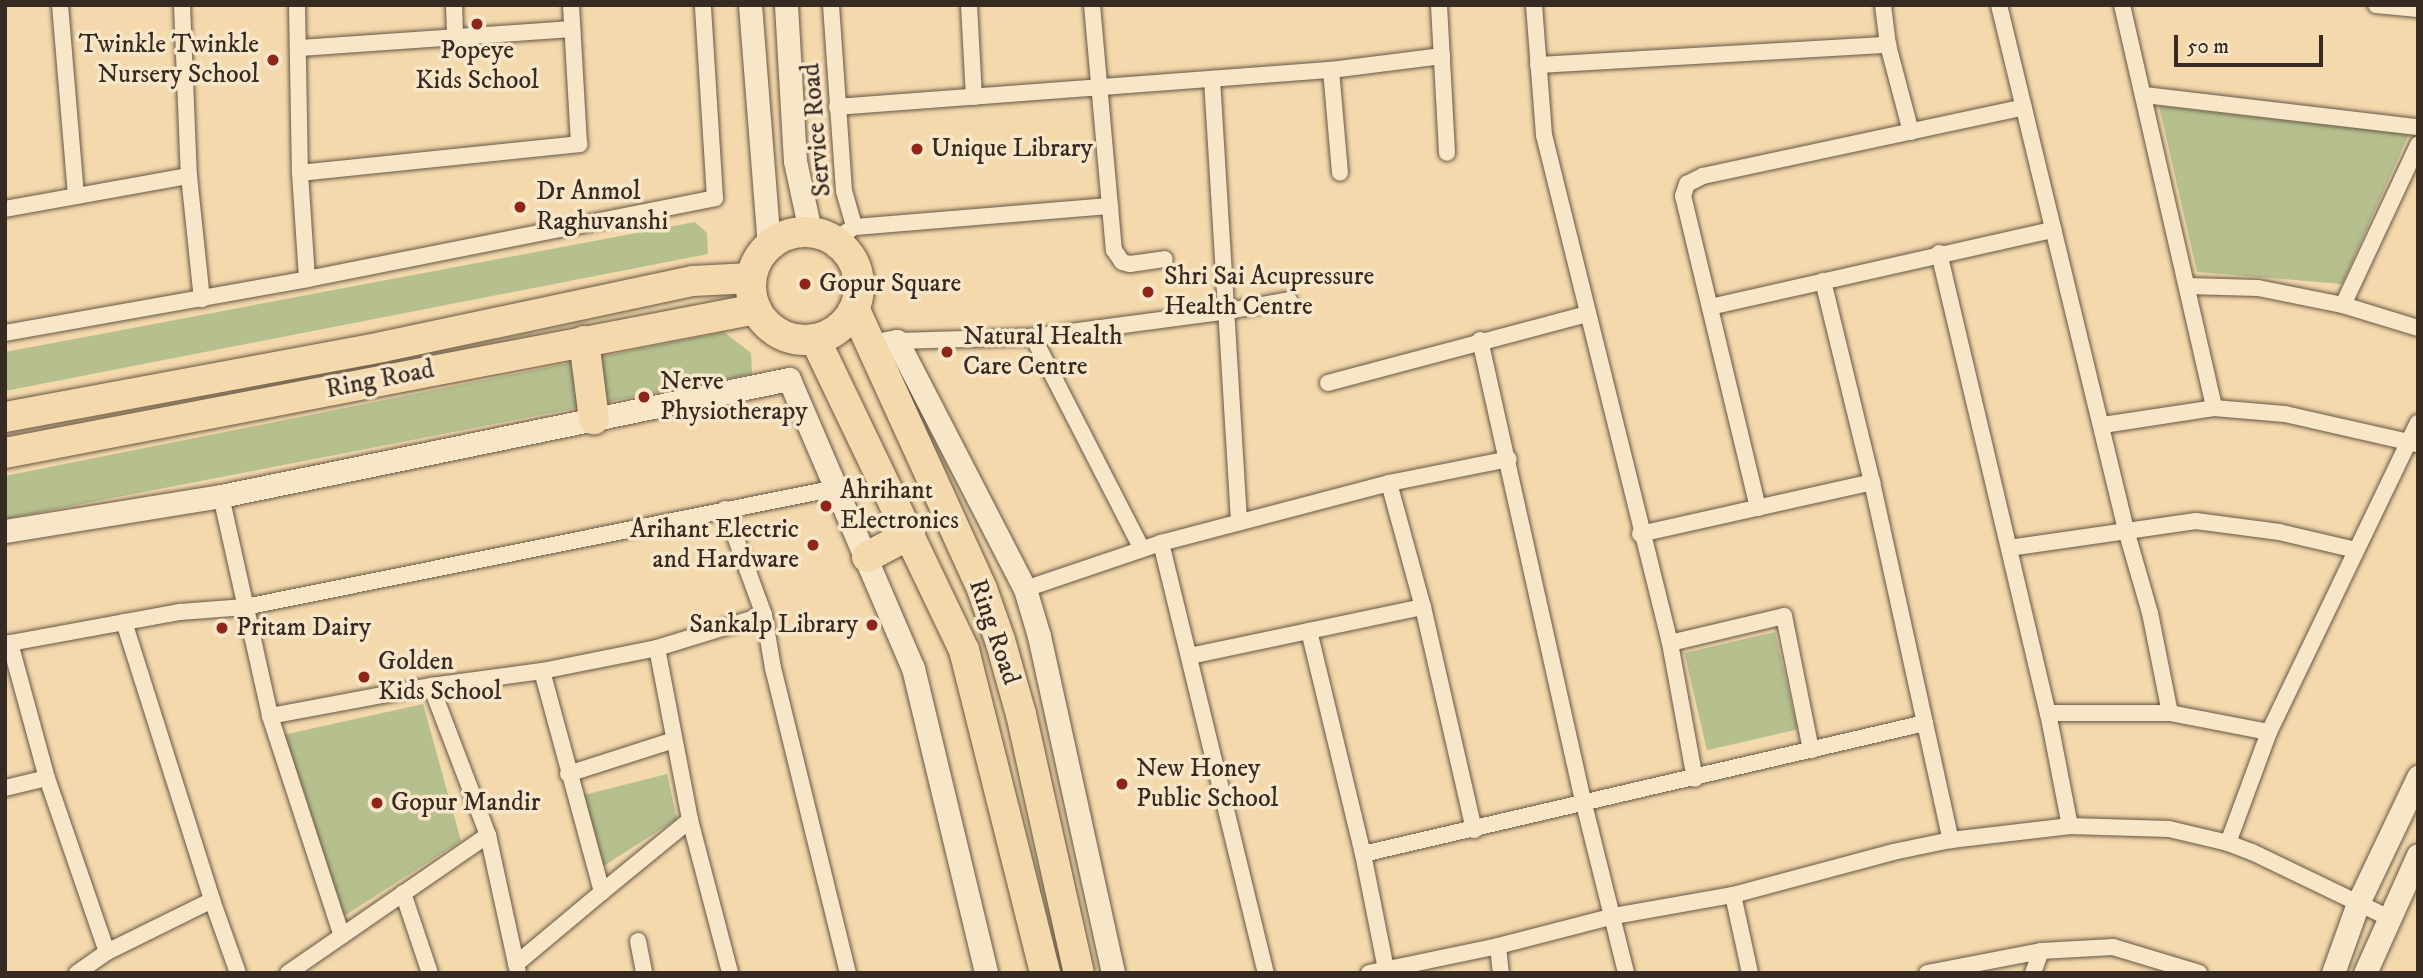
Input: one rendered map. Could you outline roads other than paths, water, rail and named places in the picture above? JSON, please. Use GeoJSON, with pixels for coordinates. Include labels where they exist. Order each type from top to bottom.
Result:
{"type":"FeatureCollection","features":[{"type":"Feature","properties":{"kind":"highway"},"geometry":{"type":"LineString","coordinates":[[833,233],[858,271],[859,297],[855,310],[845,323],[831,333],[815,339],[785,336],[768,325],[756,309],[751,278],[756,261],[769,245],[782,237],[833,233]]}},
{"type":"Feature","properties":{"kind":"highway","name":"Ring Road"},"geometry":{"type":"LineString","coordinates":[[5,417],[382,347],[693,281],[751,278]]}},
{"type":"Feature","properties":{"kind":"highway","name":"Ring Road"},"geometry":{"type":"LineString","coordinates":[[5,453],[756,309]]}},
{"type":"Feature","properties":{"kind":"highway","name":"Ring Road"},"geometry":{"type":"LineString","coordinates":[[855,310],[884,344],[1000,640],[1021,714],[1079,973]]}},
{"type":"Feature","properties":{"kind":"highway","name":"Ring Road"},"geometry":{"type":"LineString","coordinates":[[815,339],[964,650],[1045,973]]}},
{"type":"Feature","properties":{"kind":"highway"},"geometry":{"type":"LineString","coordinates":[[584,341],[594,419]]}},
{"type":"Feature","properties":{"kind":"highway"},"geometry":{"type":"LineString","coordinates":[[867,557],[910,534]]}},
{"type":"Feature","properties":{"kind":"street"},"geometry":{"type":"LineString","coordinates":[[61,5],[76,195]]}},
{"type":"Feature","properties":{"kind":"street"},"geometry":{"type":"LineString","coordinates":[[182,5],[189,176],[202,299]]}},
{"type":"Feature","properties":{"kind":"street"},"geometry":{"type":"LineString","coordinates":[[297,5],[300,48],[300,173],[307,279]]}},
{"type":"Feature","properties":{"kind":"street"},"geometry":{"type":"LineString","coordinates":[[454,5],[455,40]]}},
{"type":"Feature","properties":{"kind":"street"},"geometry":{"type":"LineString","coordinates":[[300,173],[579,144],[570,5]]}},
{"type":"Feature","properties":{"kind":"street"},"geometry":{"type":"LineString","coordinates":[[5,333],[202,299],[715,198],[703,5]]}},
{"type":"Feature","properties":{"kind":"street"},"geometry":{"type":"LineString","coordinates":[[750,5],[769,245]]}},
{"type":"Feature","properties":{"kind":"street"},"geometry":{"type":"LineString","coordinates":[[786,5],[795,161],[833,233],[1110,206]]}},
{"type":"Feature","properties":{"kind":"street","name":"Service Road"},"geometry":{"type":"LineString","coordinates":[[831,5],[844,191],[833,233]]}},
{"type":"Feature","properties":{"kind":"street"},"geometry":{"type":"LineString","coordinates":[[969,5],[974,97]]}},
{"type":"Feature","properties":{"kind":"street"},"geometry":{"type":"LineString","coordinates":[[1093,5],[1098,88],[1114,250],[1122,262],[1165,259]]}},
{"type":"Feature","properties":{"kind":"street"},"geometry":{"type":"LineString","coordinates":[[1439,5],[1447,153]]}},
{"type":"Feature","properties":{"kind":"street"},"geometry":{"type":"LineString","coordinates":[[1534,5],[1544,135],[1640,534],[1670,643],[1695,779]]}},
{"type":"Feature","properties":{"kind":"street"},"geometry":{"type":"LineString","coordinates":[[1883,5],[1888,45],[1911,132]]}},
{"type":"Feature","properties":{"kind":"street"},"geometry":{"type":"LineString","coordinates":[[2000,5],[2053,230],[2103,425],[2126,530],[2150,613],[2170,713]]}},
{"type":"Feature","properties":{"kind":"street"},"geometry":{"type":"LineString","coordinates":[[2122,5],[2214,408]]}},
{"type":"Feature","properties":{"kind":"street"},"geometry":{"type":"LineString","coordinates":[[2376,5],[2418,9]]}},
{"type":"Feature","properties":{"kind":"street"},"geometry":{"type":"LineString","coordinates":[[300,48],[455,40],[572,29]]}},
{"type":"Feature","properties":{"kind":"street"},"geometry":{"type":"LineString","coordinates":[[1538,65],[1888,45]]}},
{"type":"Feature","properties":{"kind":"street"},"geometry":{"type":"LineString","coordinates":[[837,107],[1331,70],[1442,56]]}},
{"type":"Feature","properties":{"kind":"street"},"geometry":{"type":"LineString","coordinates":[[1331,70],[1340,173]]}},
{"type":"Feature","properties":{"kind":"street"},"geometry":{"type":"LineString","coordinates":[[1212,79],[1239,523]]}},
{"type":"Feature","properties":{"kind":"street"},"geometry":{"type":"LineString","coordinates":[[2144,95],[2418,127]]}},
{"type":"Feature","properties":{"kind":"street"},"geometry":{"type":"LineString","coordinates":[[1758,508],[1683,196],[1687,184],[1703,176],[2024,107]]}},
{"type":"Feature","properties":{"kind":"street"},"geometry":{"type":"LineString","coordinates":[[2343,305],[2418,145]]}},
{"type":"Feature","properties":{"kind":"street"},"geometry":{"type":"LineString","coordinates":[[5,209],[189,176]]}},
{"type":"Feature","properties":{"kind":"street"},"geometry":{"type":"LineString","coordinates":[[1710,307],[1939,253],[2053,230]]}},
{"type":"Feature","properties":{"kind":"street"},"geometry":{"type":"LineString","coordinates":[[1939,253],[2048,713],[2070,826]]}},
{"type":"Feature","properties":{"kind":"street"},"geometry":{"type":"LineString","coordinates":[[1823,281],[1872,482],[1951,840]]}},
{"type":"Feature","properties":{"kind":"street"},"geometry":{"type":"LineString","coordinates":[[2188,286],[2258,288],[2343,305],[2418,328]]}},
{"type":"Feature","properties":{"kind":"street"},"geometry":{"type":"LineString","coordinates":[[1113,973],[1039,636],[1025,589],[884,344],[1033,337],[1228,312],[1289,300]]}},
{"type":"Feature","properties":{"kind":"street"},"geometry":{"type":"LineString","coordinates":[[1328,383],[1480,340],[1587,314]]}},
{"type":"Feature","properties":{"kind":"street"},"geometry":{"type":"LineString","coordinates":[[1033,337],[1142,549]]}},
{"type":"Feature","properties":{"kind":"street"},"geometry":{"type":"LineString","coordinates":[[1480,340],[1584,804],[1614,916],[1626,973]]}},
{"type":"Feature","properties":{"kind":"street"},"geometry":{"type":"LineString","coordinates":[[5,531],[221,496],[789,379],[912,668],[986,973]]}},
{"type":"Feature","properties":{"kind":"street"},"geometry":{"type":"LineString","coordinates":[[2103,425],[2214,408],[2285,414],[2414,442]]}},
{"type":"Feature","properties":{"kind":"street"},"geometry":{"type":"LineString","coordinates":[[2228,843],[2269,732],[2356,550],[2414,442],[2418,423]]}},
{"type":"Feature","properties":{"kind":"street"},"geometry":{"type":"LineString","coordinates":[[1025,589],[1161,543],[1389,483],[1508,459]]}},
{"type":"Feature","properties":{"kind":"street"},"geometry":{"type":"LineString","coordinates":[[1640,534],[1872,482]]}},
{"type":"Feature","properties":{"kind":"street"},"geometry":{"type":"LineString","coordinates":[[1389,483],[1423,607],[1474,830]]}},
{"type":"Feature","properties":{"kind":"street"},"geometry":{"type":"LineString","coordinates":[[107,952],[47,778],[8,643],[180,612],[245,607],[836,488]]}},
{"type":"Feature","properties":{"kind":"street"},"geometry":{"type":"LineString","coordinates":[[221,496],[270,716],[342,936]]}},
{"type":"Feature","properties":{"kind":"street"},"geometry":{"type":"LineString","coordinates":[[725,509],[764,615],[773,668],[848,973]]}},
{"type":"Feature","properties":{"kind":"street"},"geometry":{"type":"LineString","coordinates":[[2009,548],[2196,521],[2279,533],[2356,550]]}},
{"type":"Feature","properties":{"kind":"street"},"geometry":{"type":"LineString","coordinates":[[1161,543],[1266,973]]}},
{"type":"Feature","properties":{"kind":"street"},"geometry":{"type":"LineString","coordinates":[[1190,656],[1423,607]]}},
{"type":"Feature","properties":{"kind":"street"},"geometry":{"type":"LineString","coordinates":[[270,716],[432,686],[542,671],[657,648],[764,615]]}},
{"type":"Feature","properties":{"kind":"street"},"geometry":{"type":"LineString","coordinates":[[1670,643],[1784,616],[1811,750]]}},
{"type":"Feature","properties":{"kind":"street"},"geometry":{"type":"LineString","coordinates":[[124,622],[212,900],[239,973]]}},
{"type":"Feature","properties":{"kind":"street"},"geometry":{"type":"LineString","coordinates":[[1309,631],[1363,854],[1386,969]]}},
{"type":"Feature","properties":{"kind":"street"},"geometry":{"type":"LineString","coordinates":[[657,648],[690,820],[730,973]]}},
{"type":"Feature","properties":{"kind":"street"},"geometry":{"type":"LineString","coordinates":[[542,671],[602,892]]}},
{"type":"Feature","properties":{"kind":"street"},"geometry":{"type":"LineString","coordinates":[[432,686],[488,835],[517,969],[602,892],[690,820]]}},
{"type":"Feature","properties":{"kind":"street"},"geometry":{"type":"LineString","coordinates":[[2048,713],[2170,713],[2269,732]]}},
{"type":"Feature","properties":{"kind":"street"},"geometry":{"type":"LineString","coordinates":[[1363,854],[1695,779],[1925,723]]}},
{"type":"Feature","properties":{"kind":"street"},"geometry":{"type":"LineString","coordinates":[[568,774],[674,740]]}},
{"type":"Feature","properties":{"kind":"street"},"geometry":{"type":"LineString","coordinates":[[2333,973],[2358,903],[2418,777]]}},
{"type":"Feature","properties":{"kind":"street"},"geometry":{"type":"LineString","coordinates":[[5,788],[47,778]]}},
{"type":"Feature","properties":{"kind":"street"},"geometry":{"type":"LineString","coordinates":[[1369,973],[1498,946],[1614,916],[1733,895],[1893,852],[1951,840],[2070,826],[2169,829],[2228,843],[2391,919]]}},
{"type":"Feature","properties":{"kind":"street"},"geometry":{"type":"LineString","coordinates":[[288,973],[488,835]]}},
{"type":"Feature","properties":{"kind":"street"},"geometry":{"type":"LineString","coordinates":[[2365,973],[2418,855]]}},
{"type":"Feature","properties":{"kind":"street"},"geometry":{"type":"LineString","coordinates":[[403,893],[430,973]]}},
{"type":"Feature","properties":{"kind":"street"},"geometry":{"type":"LineString","coordinates":[[1733,895],[1751,973]]}},
{"type":"Feature","properties":{"kind":"street"},"geometry":{"type":"LineString","coordinates":[[77,973],[107,952],[212,900]]}},
{"type":"Feature","properties":{"kind":"street"},"geometry":{"type":"LineString","coordinates":[[638,941],[644,973]]}},
{"type":"Feature","properties":{"kind":"street"},"geometry":{"type":"LineString","coordinates":[[1498,946],[1501,973]]}},
{"type":"Feature","properties":{"kind":"street"},"geometry":{"type":"LineString","coordinates":[[1927,973],[2041,951],[2113,947],[2174,968],[2199,973]]}},
{"type":"Feature","properties":{"kind":"street"},"geometry":{"type":"LineString","coordinates":[[2033,973],[2041,951]]}},
{"type":"Feature","properties":{"kind":"place","name":"Popeye Kids School"},"geometry":{"type":"Point","coordinates":[477,24]}},
{"type":"Feature","properties":{"kind":"place","name":"Twinkle Twinkle Nursery School"},"geometry":{"type":"Point","coordinates":[273,60]}},
{"type":"Feature","properties":{"kind":"place","name":"Unique Library"},"geometry":{"type":"Point","coordinates":[917,149]}},
{"type":"Feature","properties":{"kind":"place","name":"Dr Anmol Raghuvanshi"},"geometry":{"type":"Point","coordinates":[520,207]}},
{"type":"Feature","properties":{"kind":"place","name":"Gopur Square"},"geometry":{"type":"Point","coordinates":[805,284]}},
{"type":"Feature","properties":{"kind":"place","name":"Shri Sai Acupressure Health Centre"},"geometry":{"type":"Point","coordinates":[1148,292]}},
{"type":"Feature","properties":{"kind":"place","name":"Natural Health Care Centre"},"geometry":{"type":"Point","coordinates":[947,352]}},
{"type":"Feature","properties":{"kind":"place","name":"Nerve Physiotherapy"},"geometry":{"type":"Point","coordinates":[644,397]}},
{"type":"Feature","properties":{"kind":"place","name":"Ahrihant Electronics"},"geometry":{"type":"Point","coordinates":[826,506]}},
{"type":"Feature","properties":{"kind":"place","name":"Arihant Electric and Hardware"},"geometry":{"type":"Point","coordinates":[813,545]}},
{"type":"Feature","properties":{"kind":"place","name":"Sankalp Library"},"geometry":{"type":"Point","coordinates":[872,625]}},
{"type":"Feature","properties":{"kind":"place","name":"Pritam Dairy"},"geometry":{"type":"Point","coordinates":[222,628]}},
{"type":"Feature","properties":{"kind":"place","name":"Golden Kids School"},"geometry":{"type":"Point","coordinates":[364,677]}},
{"type":"Feature","properties":{"kind":"place","name":"New Honey Public School"},"geometry":{"type":"Point","coordinates":[1122,784]}},
{"type":"Feature","properties":{"kind":"place","name":"Gopur Mandir"},"geometry":{"type":"Point","coordinates":[377,803]}}]}
